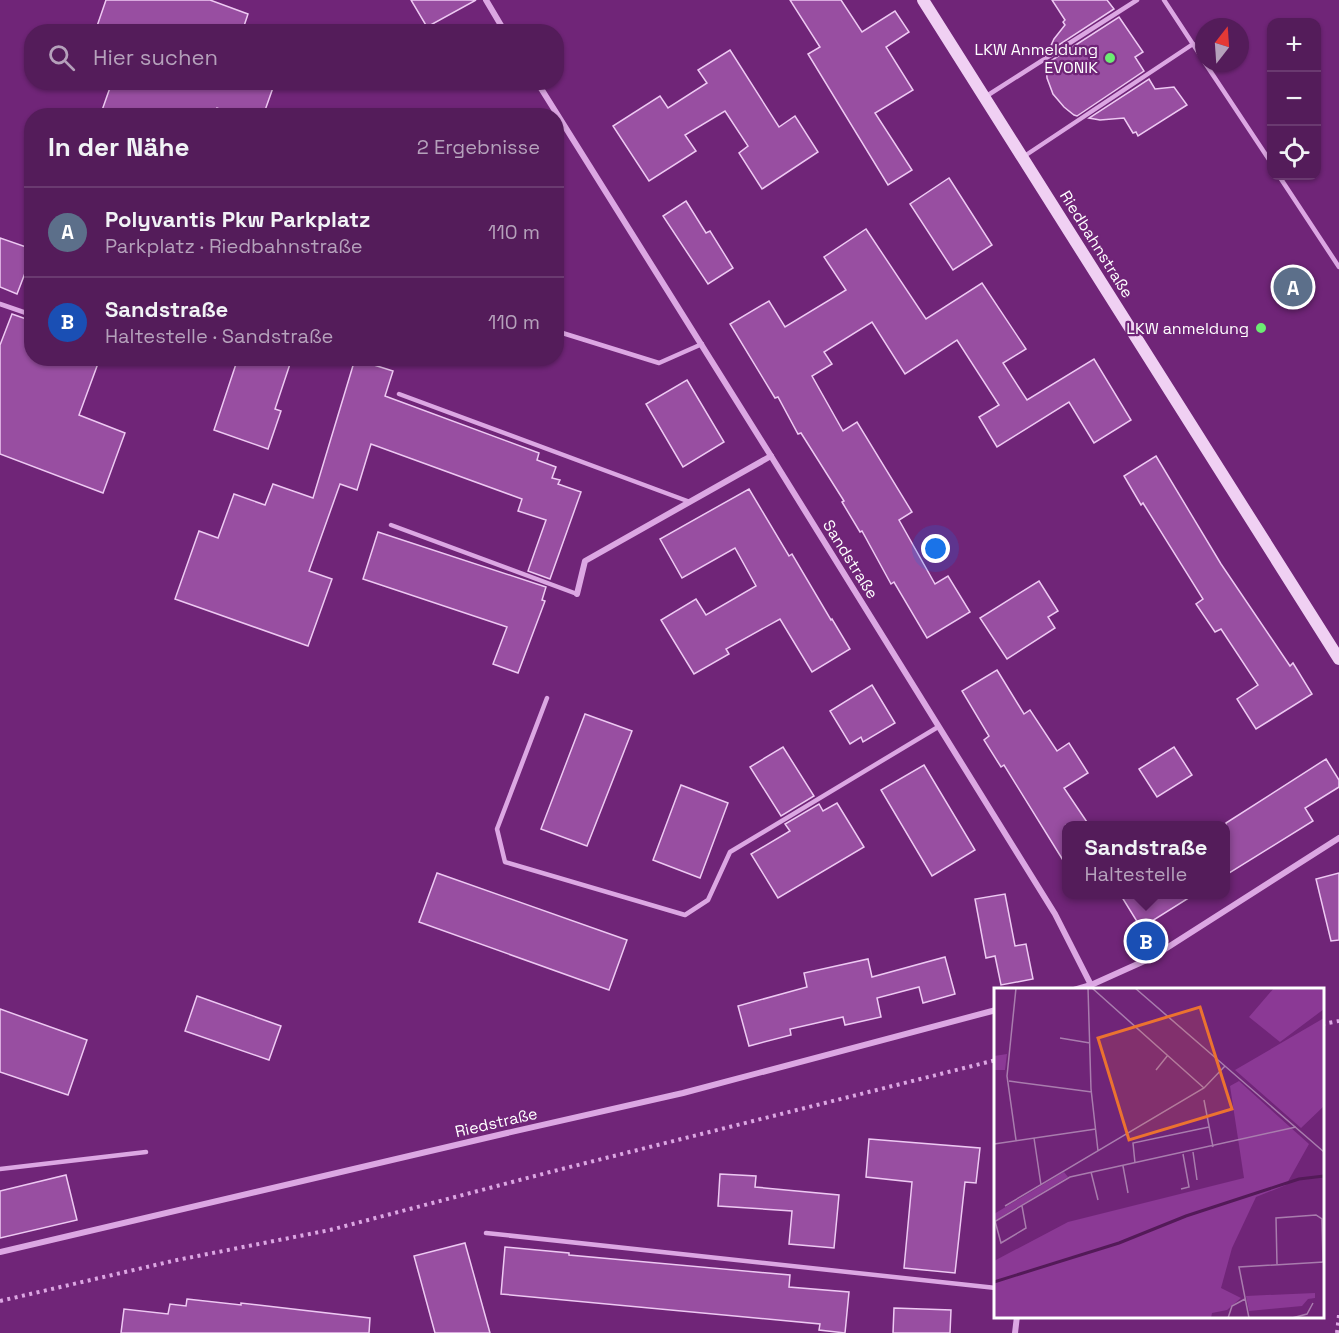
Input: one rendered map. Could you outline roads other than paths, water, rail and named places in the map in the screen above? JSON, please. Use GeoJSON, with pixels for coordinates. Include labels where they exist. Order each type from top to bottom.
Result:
{"type":"FeatureCollection","features":[{"type":"Feature","properties":{"kind":"main road","name":"Riedbahnstraße"},"geometry":{"type":"LineString","coordinates":[[923,0],[1339,658]]}},
{"type":"Feature","properties":{"kind":"street"},"geometry":{"type":"LineString","coordinates":[[486,0],[500,24]]}},
{"type":"Feature","properties":{"kind":"street","name":"Sandstraße"},"geometry":{"type":"LineString","coordinates":[[542,90],[553,108]]}},
{"type":"Feature","properties":{"kind":"street","name":"Sandstraße"},"geometry":{"type":"LineString","coordinates":[[564,125],[1055,914],[1091,985]]}},
{"type":"Feature","properties":{"kind":"street"},"geometry":{"type":"LineString","coordinates":[[577,594],[585,561],[771,456]]}},
{"type":"Feature","properties":{"kind":"street"},"geometry":{"type":"LineString","coordinates":[[1081,988],[1151,958],[1339,838]]}},
{"type":"Feature","properties":{"kind":"street","name":"Riedstraße"},"geometry":{"type":"LineString","coordinates":[[0,1252],[683,1093],[994,1011]]}},
{"type":"Feature","properties":{"kind":"street"},"geometry":{"type":"LineString","coordinates":[[1015,1333],[1017,1318]]}},
{"type":"Feature","properties":{"kind":"lane"},"geometry":{"type":"LineString","coordinates":[[984,97],[1137,0]]}},
{"type":"Feature","properties":{"kind":"lane"},"geometry":{"type":"LineString","coordinates":[[1164,0],[1195,47]]}},
{"type":"Feature","properties":{"kind":"lane"},"geometry":{"type":"LineString","coordinates":[[1023,157],[1193,44]]}},
{"type":"Feature","properties":{"kind":"lane"},"geometry":{"type":"LineString","coordinates":[[1212,72],[1267,156]]}},
{"type":"Feature","properties":{"kind":"lane"},"geometry":{"type":"LineString","coordinates":[[1282,180],[1339,267]]}},
{"type":"Feature","properties":{"kind":"lane"},"geometry":{"type":"LineString","coordinates":[[0,303],[24,312]]}},
{"type":"Feature","properties":{"kind":"lane"},"geometry":{"type":"LineString","coordinates":[[564,333],[659,363],[702,344]]}},
{"type":"Feature","properties":{"kind":"lane"},"geometry":{"type":"LineString","coordinates":[[399,394],[690,502]]}},
{"type":"Feature","properties":{"kind":"lane"},"geometry":{"type":"LineString","coordinates":[[391,525],[577,594]]}},
{"type":"Feature","properties":{"kind":"lane"},"geometry":{"type":"LineString","coordinates":[[547,698],[497,829],[505,862],[685,915],[708,900],[730,852],[938,727]]}},
{"type":"Feature","properties":{"kind":"lane"},"geometry":{"type":"LineString","coordinates":[[0,1169],[146,1152]]}},
{"type":"Feature","properties":{"kind":"lane"},"geometry":{"type":"LineString","coordinates":[[486,1233],[994,1288]]}},
{"type":"Feature","properties":{"kind":"place","name":"LKW Anmeldung EVONIK"},"geometry":{"type":"Point","coordinates":[1110,58]}},
{"type":"Feature","properties":{"kind":"place","name":"Polyvantis Pkw Parkplatz"},"geometry":{"type":"Point","coordinates":[1293,287]}},
{"type":"Feature","properties":{"kind":"place","name":"LKW anmeldung"},"geometry":{"type":"Point","coordinates":[1261,328]}},
{"type":"Feature","properties":{"kind":"place","name":"Sandstraße"},"geometry":{"type":"Point","coordinates":[1146,941]}}]}
